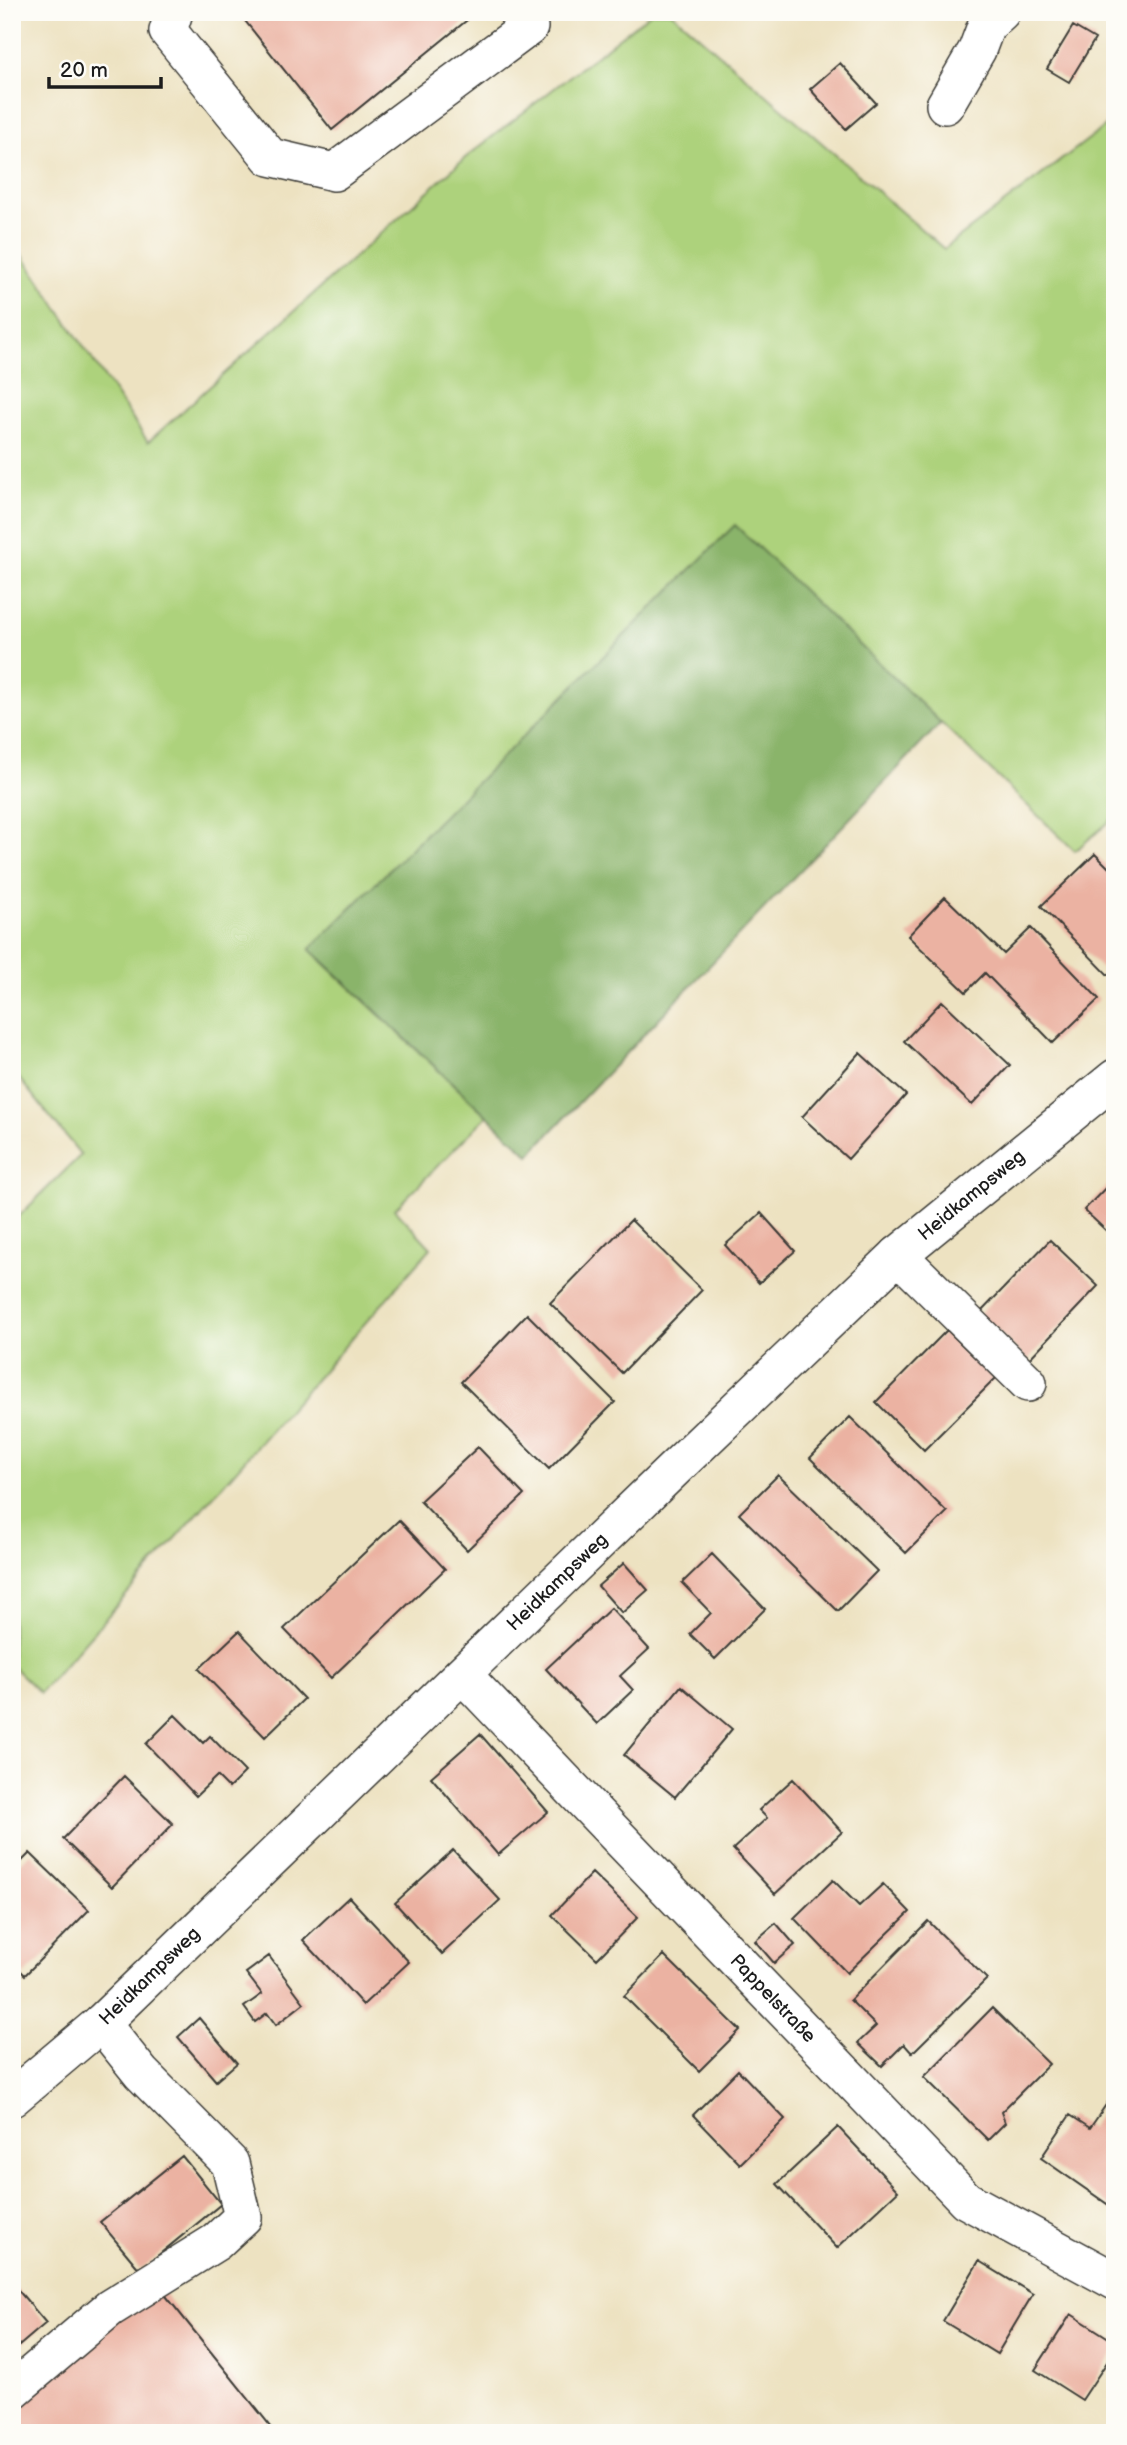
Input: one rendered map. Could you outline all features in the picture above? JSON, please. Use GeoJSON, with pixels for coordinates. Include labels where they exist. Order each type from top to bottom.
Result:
{"type":"FeatureCollection","features":[{"type":"Feature","properties":{"kind":"street"},"geometry":{"type":"LineString","coordinates":[[174,12],[168,31],[270,157],[334,172],[529,27],[517,12]]}},
{"type":"Feature","properties":{"kind":"street"},"geometry":{"type":"LineString","coordinates":[[945,105],[977,50],[986,26],[1001,12]]}},
{"type":"Feature","properties":{"kind":"street","name":"Heidkampsweg"},"geometry":{"type":"LineString","coordinates":[[12,2098],[101,2023],[898,1255],[1115,1078]]}},
{"type":"Feature","properties":{"kind":"street"},"geometry":{"type":"LineString","coordinates":[[898,1255],[1028,1383]]}},
{"type":"Feature","properties":{"kind":"street","name":"Pappelstraße"},"geometry":{"type":"LineString","coordinates":[[463,1675],[966,2200],[1115,2281]]}},
{"type":"Feature","properties":{"kind":"street"},"geometry":{"type":"LineString","coordinates":[[12,2391],[110,2308],[216,2242],[243,2217],[230,2163],[141,2073],[101,2023]]}},
{"type":"Feature","properties":{"kind":"green space"},"geometry":{"type":"Polygon","coordinates":[[[652,12],[671,12],[944,249],[1115,119],[1115,817],[1075,851],[735,526],[310,950],[487,1116],[395,1209],[431,1248],[40,1693],[12,1666],[12,1223],[81,1155],[12,1070],[12,240],[148,442],[465,158],[652,12]]]}},
{"type":"Feature","properties":{"kind":"green space"},"geometry":{"type":"Polygon","coordinates":[[[735,525],[941,723],[529,1155],[310,949],[735,525]]]}},
{"type":"Feature","properties":{"kind":"building"},"geometry":{"type":"Polygon","coordinates":[[[238,12],[477,12],[332,130],[238,12]]]}},
{"type":"Feature","properties":{"kind":"building"},"geometry":{"type":"Polygon","coordinates":[[[1073,26],[1095,39],[1069,82],[1047,69],[1073,26]]]}},
{"type":"Feature","properties":{"kind":"building"},"geometry":{"type":"Polygon","coordinates":[[[840,63],[876,103],[846,129],[810,89],[840,63]]]}},
{"type":"Feature","properties":{"kind":"building"},"geometry":{"type":"Polygon","coordinates":[[[1095,854],[1115,874],[1115,969],[1108,975],[1041,906],[1095,854]]]}},
{"type":"Feature","properties":{"kind":"building"},"geometry":{"type":"Polygon","coordinates":[[[945,897],[1004,954],[1031,928],[1099,999],[1053,1043],[985,973],[966,992],[908,936],[945,897]]]}},
{"type":"Feature","properties":{"kind":"building"},"geometry":{"type":"Polygon","coordinates":[[[942,1001],[1010,1065],[972,1105],[904,1041],[942,1001]]]}},
{"type":"Feature","properties":{"kind":"building"},"geometry":{"type":"Polygon","coordinates":[[[860,1053],[906,1095],[848,1159],[802,1117],[860,1053]]]}},
{"type":"Feature","properties":{"kind":"building"},"geometry":{"type":"Polygon","coordinates":[[[1115,1178],[1115,1239],[1084,1210],[1115,1178]]]}},
{"type":"Feature","properties":{"kind":"building"},"geometry":{"type":"Polygon","coordinates":[[[761,1213],[795,1251],[759,1283],[725,1245],[761,1213]]]}},
{"type":"Feature","properties":{"kind":"building"},"geometry":{"type":"Polygon","coordinates":[[[631,1220],[702,1290],[622,1373],[550,1303],[631,1220]]]}},
{"type":"Feature","properties":{"kind":"building"},"geometry":{"type":"Polygon","coordinates":[[[1050,1240],[1098,1286],[1028,1360],[979,1314],[1050,1240]]]}},
{"type":"Feature","properties":{"kind":"building"},"geometry":{"type":"Polygon","coordinates":[[[527,1314],[615,1402],[549,1469],[461,1382],[527,1314]]]}},
{"type":"Feature","properties":{"kind":"building"},"geometry":{"type":"Polygon","coordinates":[[[947,1330],[996,1378],[924,1450],[876,1402],[947,1330]]]}},
{"type":"Feature","properties":{"kind":"building"},"geometry":{"type":"Polygon","coordinates":[[[850,1417],[947,1512],[906,1553],[810,1458],[850,1417]]]}},
{"type":"Feature","properties":{"kind":"building"},"geometry":{"type":"Polygon","coordinates":[[[478,1447],[524,1495],[467,1550],[420,1501],[478,1447]]]}},
{"type":"Feature","properties":{"kind":"building"},"geometry":{"type":"Polygon","coordinates":[[[778,1475],[877,1571],[838,1611],[739,1514],[778,1475]]]}},
{"type":"Feature","properties":{"kind":"building"},"geometry":{"type":"Polygon","coordinates":[[[399,1520],[445,1569],[331,1678],[284,1629],[399,1520]]]}},
{"type":"Feature","properties":{"kind":"building"},"geometry":{"type":"Polygon","coordinates":[[[712,1554],[765,1609],[715,1659],[690,1634],[711,1613],[682,1583],[712,1554]]]}},
{"type":"Feature","properties":{"kind":"building"},"geometry":{"type":"Polygon","coordinates":[[[624,1563],[648,1590],[622,1613],[598,1586],[624,1563]]]}},
{"type":"Feature","properties":{"kind":"building"},"geometry":{"type":"Polygon","coordinates":[[[611,1608],[649,1649],[620,1676],[633,1690],[597,1724],[546,1669],[611,1608]]]}},
{"type":"Feature","properties":{"kind":"building"},"geometry":{"type":"Polygon","coordinates":[[[239,1631],[304,1699],[265,1737],[199,1669],[239,1631]]]}},
{"type":"Feature","properties":{"kind":"building"},"geometry":{"type":"Polygon","coordinates":[[[681,1686],[732,1729],[675,1797],[624,1755],[681,1686]]]}},
{"type":"Feature","properties":{"kind":"building"},"geometry":{"type":"Polygon","coordinates":[[[175,1715],[203,1743],[210,1736],[245,1772],[229,1788],[217,1776],[196,1796],[146,1744],[175,1715]]]}},
{"type":"Feature","properties":{"kind":"building"},"geometry":{"type":"Polygon","coordinates":[[[480,1734],[548,1812],[498,1855],[431,1777],[480,1734]]]}},
{"type":"Feature","properties":{"kind":"building"},"geometry":{"type":"Polygon","coordinates":[[[124,1776],[173,1824],[112,1887],[63,1839],[124,1776]]]}},
{"type":"Feature","properties":{"kind":"building"},"geometry":{"type":"Polygon","coordinates":[[[793,1779],[842,1832],[775,1894],[733,1849],[767,1818],[759,1810],[793,1779]]]}},
{"type":"Feature","properties":{"kind":"building"},"geometry":{"type":"Polygon","coordinates":[[[453,1850],[500,1900],[442,1954],[395,1903],[453,1850]]]}},
{"type":"Feature","properties":{"kind":"building"},"geometry":{"type":"Polygon","coordinates":[[[30,1853],[89,1910],[25,1975],[12,1962],[12,1871],[30,1853]]]}},
{"type":"Feature","properties":{"kind":"building"},"geometry":{"type":"Polygon","coordinates":[[[592,1873],[638,1917],[597,1959],[552,1915],[592,1873]]]}},
{"type":"Feature","properties":{"kind":"building"},"geometry":{"type":"Polygon","coordinates":[[[833,1880],[859,1906],[883,1884],[910,1912],[847,1973],[794,1918],[833,1880]]]}},
{"type":"Feature","properties":{"kind":"building"},"geometry":{"type":"Polygon","coordinates":[[[349,1897],[409,1962],[363,2005],[303,1940],[349,1897]]]}},
{"type":"Feature","properties":{"kind":"building"},"geometry":{"type":"Polygon","coordinates":[[[928,1921],[987,1979],[912,2053],[904,2044],[882,2066],[858,2043],[876,2026],[850,2000],[928,1921]]]}},
{"type":"Feature","properties":{"kind":"building"},"geometry":{"type":"Polygon","coordinates":[[[776,1923],[795,1945],[774,1963],[755,1941],[776,1923]]]}},
{"type":"Feature","properties":{"kind":"building"},"geometry":{"type":"Polygon","coordinates":[[[664,1955],[740,2030],[699,2071],[624,1996],[664,1955]]]}},
{"type":"Feature","properties":{"kind":"building"},"geometry":{"type":"Polygon","coordinates":[[[269,1956],[304,2003],[276,2025],[267,2013],[255,2022],[244,2007],[262,1994],[246,1973],[269,1956]]]}},
{"type":"Feature","properties":{"kind":"building"},"geometry":{"type":"Polygon","coordinates":[[[992,2008],[1049,2064],[1001,2112],[1005,2123],[988,2140],[924,2077],[992,2008]]]}},
{"type":"Feature","properties":{"kind":"building"},"geometry":{"type":"Polygon","coordinates":[[[199,2018],[237,2063],[216,2081],[178,2037],[199,2018]]]}},
{"type":"Feature","properties":{"kind":"building"},"geometry":{"type":"Polygon","coordinates":[[[738,2070],[785,2119],[740,2164],[693,2115],[738,2070]]]}},
{"type":"Feature","properties":{"kind":"building"},"geometry":{"type":"Polygon","coordinates":[[[1110,2099],[1115,2103],[1113,2208],[1041,2158],[1070,2115],[1090,2128],[1110,2099]]]}},
{"type":"Feature","properties":{"kind":"building"},"geometry":{"type":"Polygon","coordinates":[[[838,2127],[898,2191],[837,2248],[777,2184],[838,2127]]]}},
{"type":"Feature","properties":{"kind":"building"},"geometry":{"type":"Polygon","coordinates":[[[182,2156],[221,2204],[140,2270],[100,2222],[182,2156]]]}},
{"type":"Feature","properties":{"kind":"building"},"geometry":{"type":"Polygon","coordinates":[[[979,2261],[1033,2294],[997,2354],[943,2321],[979,2261]]]}},
{"type":"Feature","properties":{"kind":"building"},"geometry":{"type":"Polygon","coordinates":[[[12,2283],[46,2323],[12,2352],[12,2283]]]}},
{"type":"Feature","properties":{"kind":"building"},"geometry":{"type":"Polygon","coordinates":[[[158,2286],[276,2433],[12,2433],[12,2404],[158,2286]]]}},
{"type":"Feature","properties":{"kind":"building"},"geometry":{"type":"Polygon","coordinates":[[[1071,2314],[1115,2342],[1115,2350],[1082,2400],[1035,2370],[1071,2314]]]}}]}
